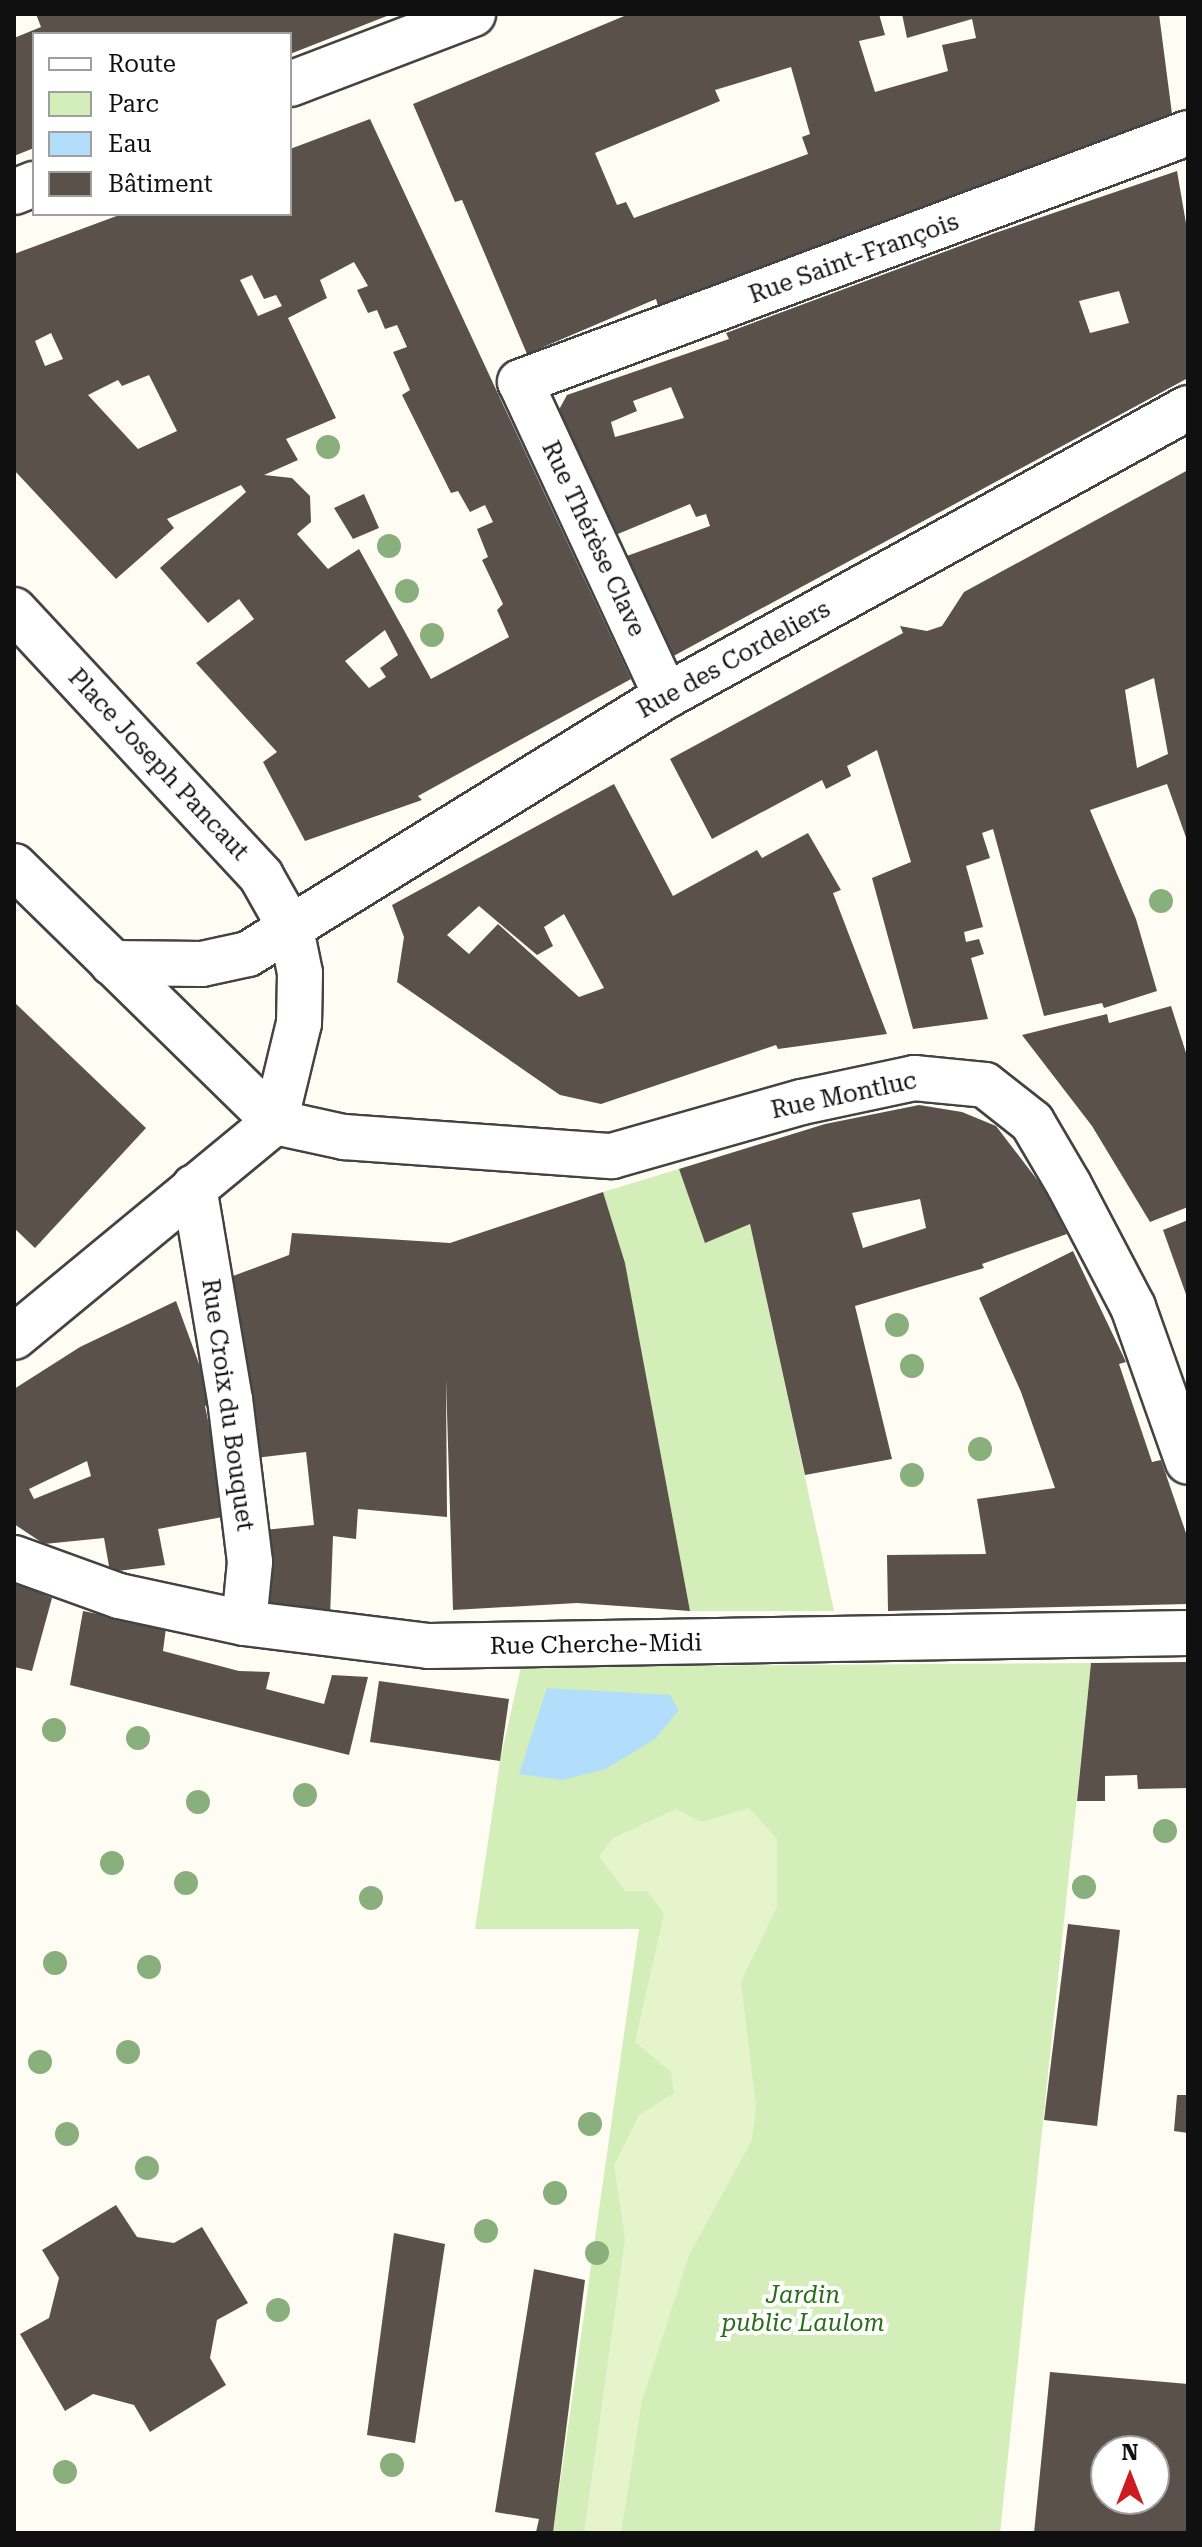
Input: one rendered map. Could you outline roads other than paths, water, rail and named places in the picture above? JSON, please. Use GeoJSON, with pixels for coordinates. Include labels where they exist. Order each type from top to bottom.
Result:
{"type":"FeatureCollection","features":[{"type":"Feature","properties":{"kind":"street"},"geometry":{"type":"LineString","coordinates":[[292,83],[473,14]]}},
{"type":"Feature","properties":{"kind":"street","name":"Rue Saint-François"},"geometry":{"type":"LineString","coordinates":[[520,382],[1188,133]]}},
{"type":"Feature","properties":{"kind":"street","name":"Rue Thérèse Clave"},"geometry":{"type":"LineString","coordinates":[[520,382],[666,696]]}},
{"type":"Feature","properties":{"kind":"street","name":"Rue des Cordeliers"},"geometry":{"type":"LineString","coordinates":[[291,929],[666,696],[1188,408]]}},
{"type":"Feature","properties":{"kind":"street","name":"Place Joseph Pancaut"},"geometry":{"type":"LineString","coordinates":[[14,610],[261,876],[291,929],[300,973],[299,1023],[275,1122]]}},
{"type":"Feature","properties":{"kind":"street"},"geometry":{"type":"LineString","coordinates":[[14,866],[275,1122],[14,1337]]}},
{"type":"Feature","properties":{"kind":"street"},"geometry":{"type":"LineString","coordinates":[[112,963],[220,962],[248,954],[291,929]]}},
{"type":"Feature","properties":{"kind":"street","name":"Rue Montluc"},"geometry":{"type":"LineString","coordinates":[[275,1122],[344,1137],[612,1156],[802,1102],[914,1078],[985,1085],[1032,1122],[1069,1185],[1133,1307],[1188,1462]]}},
{"type":"Feature","properties":{"kind":"street","name":"Rue Croix du Bouquet"},"geometry":{"type":"LineString","coordinates":[[194,1187],[230,1399],[250,1562],[244,1623]]}},
{"type":"Feature","properties":{"kind":"street","name":"Rue Cherche-Midi"},"geometry":{"type":"LineString","coordinates":[[14,1558],[119,1596],[244,1623],[429,1646],[1188,1633]]}},
{"type":"Feature","properties":{"kind":"water"},"geometry":{"type":"Polygon","coordinates":[[[547,1688],[670,1695],[679,1710],[655,1739],[606,1769],[562,1780],[519,1774],[547,1688]]]}},
{"type":"Feature","properties":{"kind":"park label","name":"Jardin public Laulom"},"geometry":{"type":"Point","coordinates":[803,2310]}}]}
